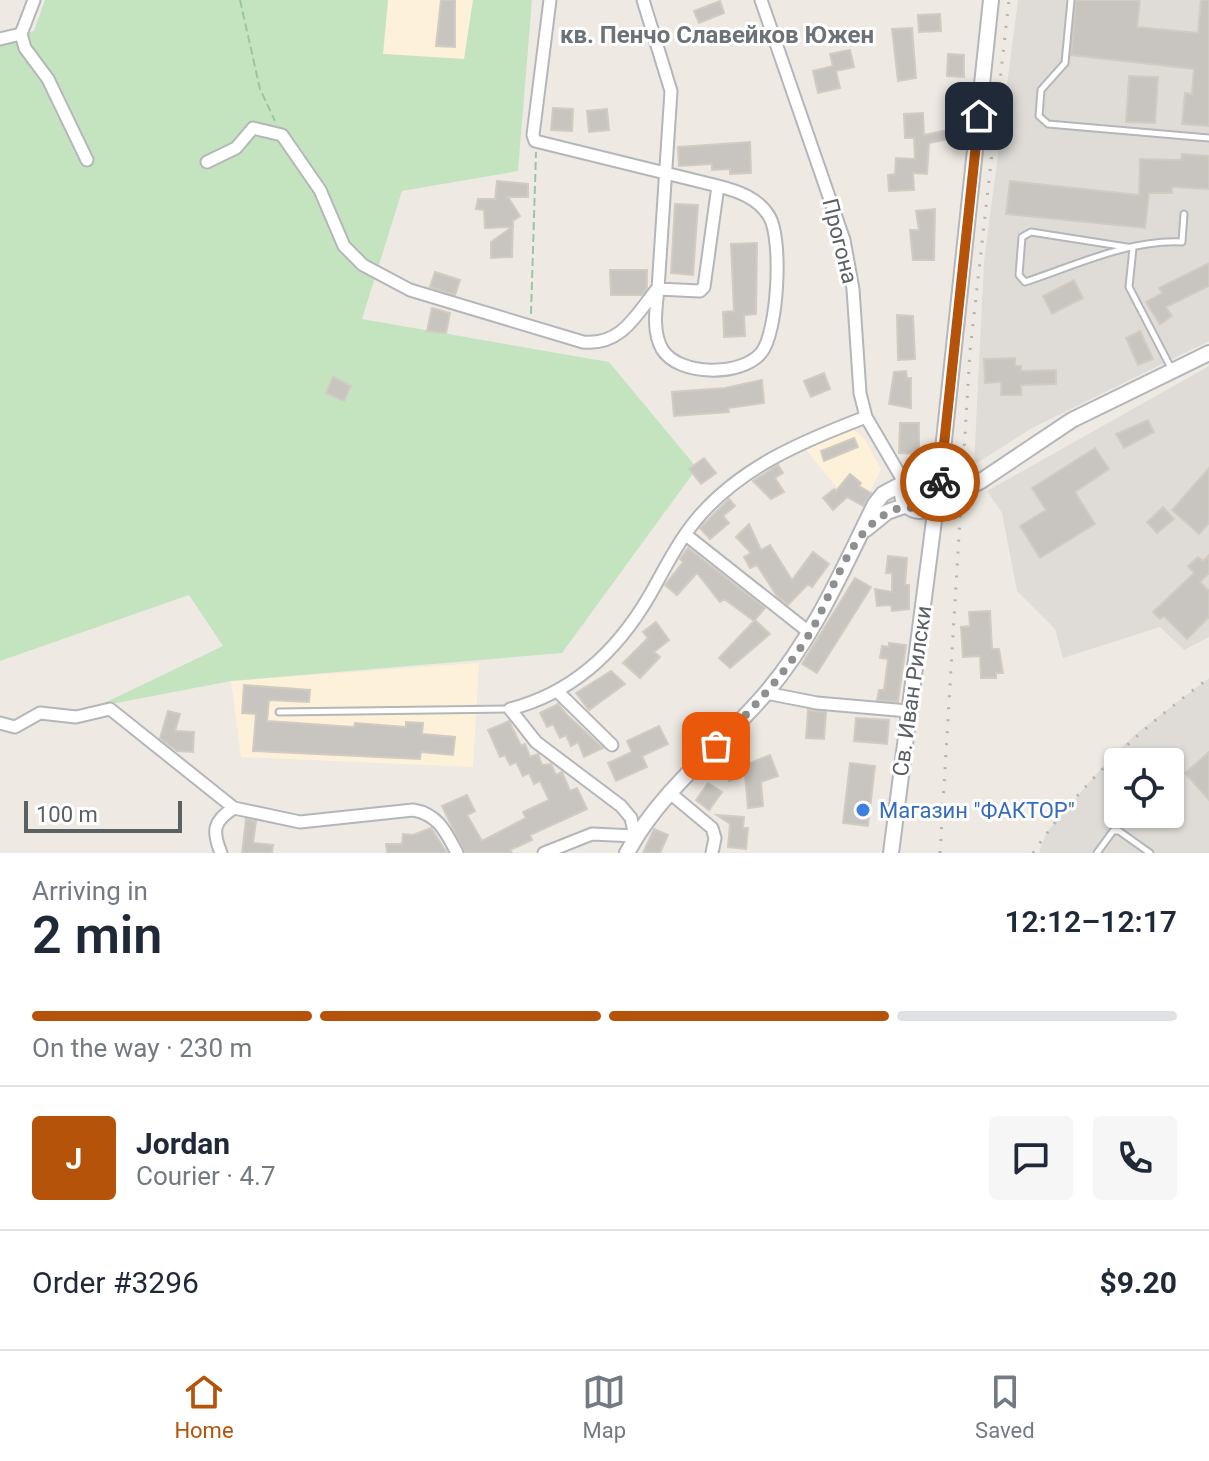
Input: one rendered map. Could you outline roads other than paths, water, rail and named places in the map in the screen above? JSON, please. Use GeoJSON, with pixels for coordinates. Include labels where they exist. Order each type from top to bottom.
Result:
{"type":"FeatureCollection","features":[{"type":"Feature","properties":{"kind":"street"},"geometry":{"type":"LineString","coordinates":[[34,0],[21,34],[25,48],[48,79],[87,160]]}},
{"type":"Feature","properties":{"kind":"street"},"geometry":{"type":"LineString","coordinates":[[550,0],[533,135],[541,145],[663,173],[736,191],[760,204],[775,229],[773,325],[764,350],[743,366],[728,369],[686,366],[664,352],[655,329],[663,173],[671,91],[643,0]]}},
{"type":"Feature","properties":{"kind":"street","name":"Прогона"},"geometry":{"type":"LineString","coordinates":[[761,0],[844,240],[853,289],[860,393],[866,417],[903,483]]}},
{"type":"Feature","properties":{"kind":"street"},"geometry":{"type":"LineString","coordinates":[[937,495],[991,0]]}},
{"type":"Feature","properties":{"kind":"street"},"geometry":{"type":"LineString","coordinates":[[0,39],[21,34]]}},
{"type":"Feature","properties":{"kind":"street"},"geometry":{"type":"LineString","coordinates":[[207,162],[236,148],[253,128],[282,135],[320,190],[344,246],[363,265],[410,290],[583,342],[610,341],[619,336],[658,289]]}},
{"type":"Feature","properties":{"kind":"street"},"geometry":{"type":"LineString","coordinates":[[658,289],[695,294],[704,287],[718,186]]}},
{"type":"Feature","properties":{"kind":"street"},"geometry":{"type":"LineString","coordinates":[[863,532],[887,512],[981,481],[1072,420],[1209,353]]}},
{"type":"Feature","properties":{"kind":"street"},"geometry":{"type":"LineString","coordinates":[[635,836],[631,818],[621,806],[536,742],[510,709],[535,703],[595,665],[624,634],[697,520],[743,476],[768,460],[866,417]]}},
{"type":"Feature","properties":{"kind":"street"},"geometry":{"type":"LineString","coordinates":[[627,853],[635,836],[670,793],[766,693],[810,633],[878,499],[914,477],[937,495]]}},
{"type":"Feature","properties":{"kind":"street"},"geometry":{"type":"LineString","coordinates":[[903,483],[899,494],[907,505]]}},
{"type":"Feature","properties":{"kind":"street","name":"Св. Иван Рилски"},"geometry":{"type":"LineString","coordinates":[[891,853],[937,495]]}},
{"type":"Feature","properties":{"kind":"street"},"geometry":{"type":"LineString","coordinates":[[686,535],[810,633]]}},
{"type":"Feature","properties":{"kind":"street"},"geometry":{"type":"LineString","coordinates":[[557,691],[612,745]]}},
{"type":"Feature","properties":{"kind":"street"},"geometry":{"type":"LineString","coordinates":[[766,693],[817,703],[908,711]]}},
{"type":"Feature","properties":{"kind":"street"},"geometry":{"type":"LineString","coordinates":[[0,723],[15,727],[40,713],[68,718],[110,709],[234,808],[300,822],[413,810],[429,812],[444,829],[457,853]]}},
{"type":"Feature","properties":{"kind":"street"},"geometry":{"type":"LineString","coordinates":[[670,793],[712,828],[715,838],[712,853]]}},
{"type":"Feature","properties":{"kind":"street"},"geometry":{"type":"LineString","coordinates":[[221,853],[214,831],[216,821],[234,808]]}},
{"type":"Feature","properties":{"kind":"street"},"geometry":{"type":"LineString","coordinates":[[544,853],[592,834],[635,836]]}},
{"type":"Feature","properties":{"kind":"lane"},"geometry":{"type":"LineString","coordinates":[[1071,0],[1065,63],[1041,90],[1039,116],[1048,124],[1209,138]]}},
{"type":"Feature","properties":{"kind":"lane"},"geometry":{"type":"LineString","coordinates":[[1133,248],[1031,232],[1022,237],[1019,275],[1025,282],[1133,248],[1154,240],[1182,242],[1184,214]]}},
{"type":"Feature","properties":{"kind":"lane"},"geometry":{"type":"LineString","coordinates":[[1133,248],[1129,287],[1172,370]]}},
{"type":"Feature","properties":{"kind":"lane"},"geometry":{"type":"LineString","coordinates":[[279,712],[510,709]]}},
{"type":"Feature","properties":{"kind":"lane"},"geometry":{"type":"LineString","coordinates":[[1097,853],[1113,831],[1119,831],[1150,853]]}},
{"type":"Feature","properties":{"kind":"railway"},"geometry":{"type":"LineString","coordinates":[[940,853],[970,351],[1009,0]]}},
{"type":"Feature","properties":{"kind":"railway"},"geometry":{"type":"LineString","coordinates":[[1033,853],[1071,803],[1114,758],[1209,678]]}},
{"type":"Feature","properties":{"kind":"place","name":"Магазин \"ФАКТОР\""},"geometry":{"type":"Point","coordinates":[863,810]}},
{"type":"Feature","properties":{"kind":"district","name":"кв. Пенчо Славейков Южен"},"geometry":{"type":"Point","coordinates":[717,35]}}]}
